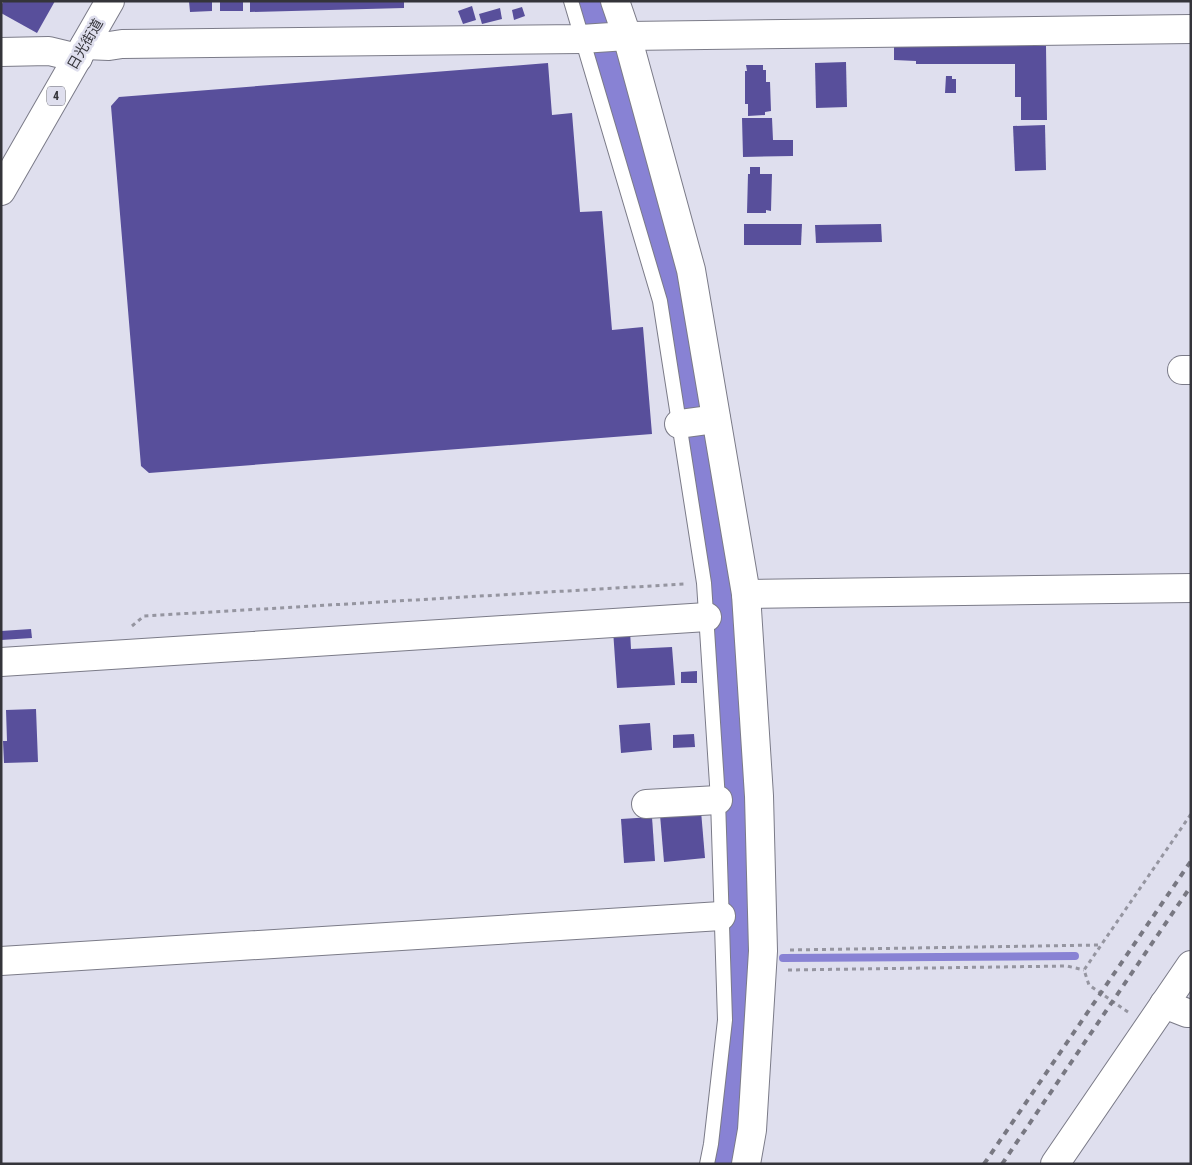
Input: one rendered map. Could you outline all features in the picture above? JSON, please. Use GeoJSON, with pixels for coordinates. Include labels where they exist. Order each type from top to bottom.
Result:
{"type":"FeatureCollection","features":[{"type":"Feature","properties":{"kind":"main road","name":"日光街道"},"geometry":{"type":"LineString","coordinates":[[1,191],[110,1]]}},
{"type":"Feature","properties":{"kind":"main road"},"geometry":{"type":"LineString","coordinates":[[615,1],[627,36],[691,270],[746,594],[759,796],[762,960],[752,1130],[746,1164]]}},
{"type":"Feature","properties":{"kind":"main road"},"geometry":{"type":"LineString","coordinates":[[1,52],[82,51],[122,44],[1191,29]]}},
{"type":"Feature","properties":{"kind":"main road"},"geometry":{"type":"LineString","coordinates":[[679,424],[716,419]]}},
{"type":"Feature","properties":{"kind":"main road"},"geometry":{"type":"LineString","coordinates":[[746,594],[1191,588]]}},
{"type":"Feature","properties":{"kind":"main road"},"geometry":{"type":"LineString","coordinates":[[1,662],[707,617]]}},
{"type":"Feature","properties":{"kind":"main road"},"geometry":{"type":"LineString","coordinates":[[646,804],[718,800]]}},
{"type":"Feature","properties":{"kind":"main road"},"geometry":{"type":"LineString","coordinates":[[1,961],[721,916]]}},
{"type":"Feature","properties":{"kind":"main road"},"geometry":{"type":"LineString","coordinates":[[1055,1164],[1191,965]]}},
{"type":"Feature","properties":{"kind":"main road"},"geometry":{"type":"LineString","coordinates":[[1164,1004],[1191,1013]]}},
{"type":"Feature","properties":{"kind":"lane"},"geometry":{"type":"LineString","coordinates":[[571,1],[660,301],[704,583],[718,800],[724,1020],[711,1144],[707,1164]]}},
{"type":"Feature","properties":{"kind":"path"},"geometry":{"type":"LineString","coordinates":[[116,655],[115,640],[144,616],[704,583]]}},
{"type":"Feature","properties":{"kind":"path"},"geometry":{"type":"LineString","coordinates":[[1084,970],[1191,814]]}},
{"type":"Feature","properties":{"kind":"path"},"geometry":{"type":"LineString","coordinates":[[762,960],[1100,945]]}},
{"type":"Feature","properties":{"kind":"path"},"geometry":{"type":"LineString","coordinates":[[762,960],[1066,966],[1084,970]]}},
{"type":"Feature","properties":{"kind":"path"},"geometry":{"type":"LineString","coordinates":[[1084,970],[1089,985],[1149,1026]]}},
{"type":"Feature","properties":{"kind":"building"},"geometry":{"type":"Polygon","coordinates":[[[4,1],[55,1],[37,33],[1,13],[1,5],[4,1]]]}},
{"type":"Feature","properties":{"kind":"building"},"geometry":{"type":"Polygon","coordinates":[[[189,1],[212,1],[212,11],[190,12],[189,1]]]}},
{"type":"Feature","properties":{"kind":"building"},"geometry":{"type":"Polygon","coordinates":[[[220,1],[243,1],[243,11],[220,11],[220,1]]]}},
{"type":"Feature","properties":{"kind":"building"},"geometry":{"type":"Polygon","coordinates":[[[250,1],[404,1],[404,8],[250,12],[250,1]]]}},
{"type":"Feature","properties":{"kind":"building"},"geometry":{"type":"Polygon","coordinates":[[[472,6],[476,20],[463,24],[458,11],[472,6]]]}},
{"type":"Feature","properties":{"kind":"building"},"geometry":{"type":"Polygon","coordinates":[[[522,7],[525,16],[514,20],[512,10],[522,7]]]}},
{"type":"Feature","properties":{"kind":"building"},"geometry":{"type":"Polygon","coordinates":[[[500,8],[502,19],[482,24],[479,14],[500,8]]]}},
{"type":"Feature","properties":{"kind":"building"},"geometry":{"type":"Polygon","coordinates":[[[894,46],[1046,46],[1047,120],[1021,120],[1021,97],[1015,97],[1015,64],[916,64],[916,61],[894,60],[894,46]]]}},
{"type":"Feature","properties":{"kind":"building"},"geometry":{"type":"Polygon","coordinates":[[[846,62],[847,107],[816,108],[815,63],[846,62]]]}},
{"type":"Feature","properties":{"kind":"building"},"geometry":{"type":"Polygon","coordinates":[[[548,63],[552,115],[572,113],[580,212],[602,211],[612,330],[643,327],[652,434],[149,473],[141,466],[111,106],[119,97],[548,63]]]}},
{"type":"Feature","properties":{"kind":"building"},"geometry":{"type":"Polygon","coordinates":[[[746,65],[763,65],[763,70],[766,70],[766,82],[770,82],[771,111],[765,112],[765,115],[748,116],[748,104],[745,104],[746,65]]]}},
{"type":"Feature","properties":{"kind":"building"},"geometry":{"type":"Polygon","coordinates":[[[946,76],[952,76],[952,79],[956,79],[956,93],[945,93],[946,76]]]}},
{"type":"Feature","properties":{"kind":"building"},"geometry":{"type":"Polygon","coordinates":[[[742,118],[772,118],[773,140],[793,140],[793,156],[743,157],[742,118]]]}},
{"type":"Feature","properties":{"kind":"building"},"geometry":{"type":"Polygon","coordinates":[[[1045,125],[1046,170],[1015,171],[1013,126],[1045,125]]]}},
{"type":"Feature","properties":{"kind":"building"},"geometry":{"type":"Polygon","coordinates":[[[750,167],[760,167],[760,174],[772,174],[771,211],[766,210],[766,213],[747,213],[748,174],[750,174],[750,167]]]}},
{"type":"Feature","properties":{"kind":"building"},"geometry":{"type":"Polygon","coordinates":[[[744,224],[802,224],[801,245],[744,245],[744,224]]]}},
{"type":"Feature","properties":{"kind":"building"},"geometry":{"type":"Polygon","coordinates":[[[881,224],[882,242],[816,243],[815,225],[881,224]]]}},
{"type":"Feature","properties":{"kind":"building"},"geometry":{"type":"Polygon","coordinates":[[[31,629],[32,638],[1,640],[1,631],[31,629]]]}},
{"type":"Feature","properties":{"kind":"building"},"geometry":{"type":"Polygon","coordinates":[[[613,630],[630,630],[631,649],[672,647],[675,685],[617,688],[613,630]]]}},
{"type":"Feature","properties":{"kind":"building"},"geometry":{"type":"Polygon","coordinates":[[[697,671],[697,683],[681,683],[681,672],[697,671]]]}},
{"type":"Feature","properties":{"kind":"building"},"geometry":{"type":"Polygon","coordinates":[[[36,709],[38,762],[4,763],[3,741],[7,741],[6,710],[36,709]]]}},
{"type":"Feature","properties":{"kind":"building"},"geometry":{"type":"Polygon","coordinates":[[[650,723],[652,750],[621,753],[619,725],[650,723]]]}},
{"type":"Feature","properties":{"kind":"building"},"geometry":{"type":"Polygon","coordinates":[[[694,734],[695,747],[673,748],[673,735],[694,734]]]}},
{"type":"Feature","properties":{"kind":"building"},"geometry":{"type":"Polygon","coordinates":[[[701,811],[705,858],[664,862],[660,815],[701,811]]]}},
{"type":"Feature","properties":{"kind":"building"},"geometry":{"type":"Polygon","coordinates":[[[652,817],[655,861],[624,863],[621,819],[652,817]]]}},
{"type":"Feature","properties":{"kind":"waterway"},"geometry":{"type":"LineString","coordinates":[[596,1],[674,276],[722,587],[738,801],[742,1020],[736,1111],[727,1164]]}},
{"type":"Feature","properties":{"kind":"waterway"},"geometry":{"type":"LineString","coordinates":[[783,958],[1075,956]]}},
{"type":"Feature","properties":{"kind":"railway"},"geometry":{"type":"LineString","coordinates":[[984,1164],[1191,861]]}},
{"type":"Feature","properties":{"kind":"railway"},"geometry":{"type":"LineString","coordinates":[[1002,1164],[1191,886]]}}]}
